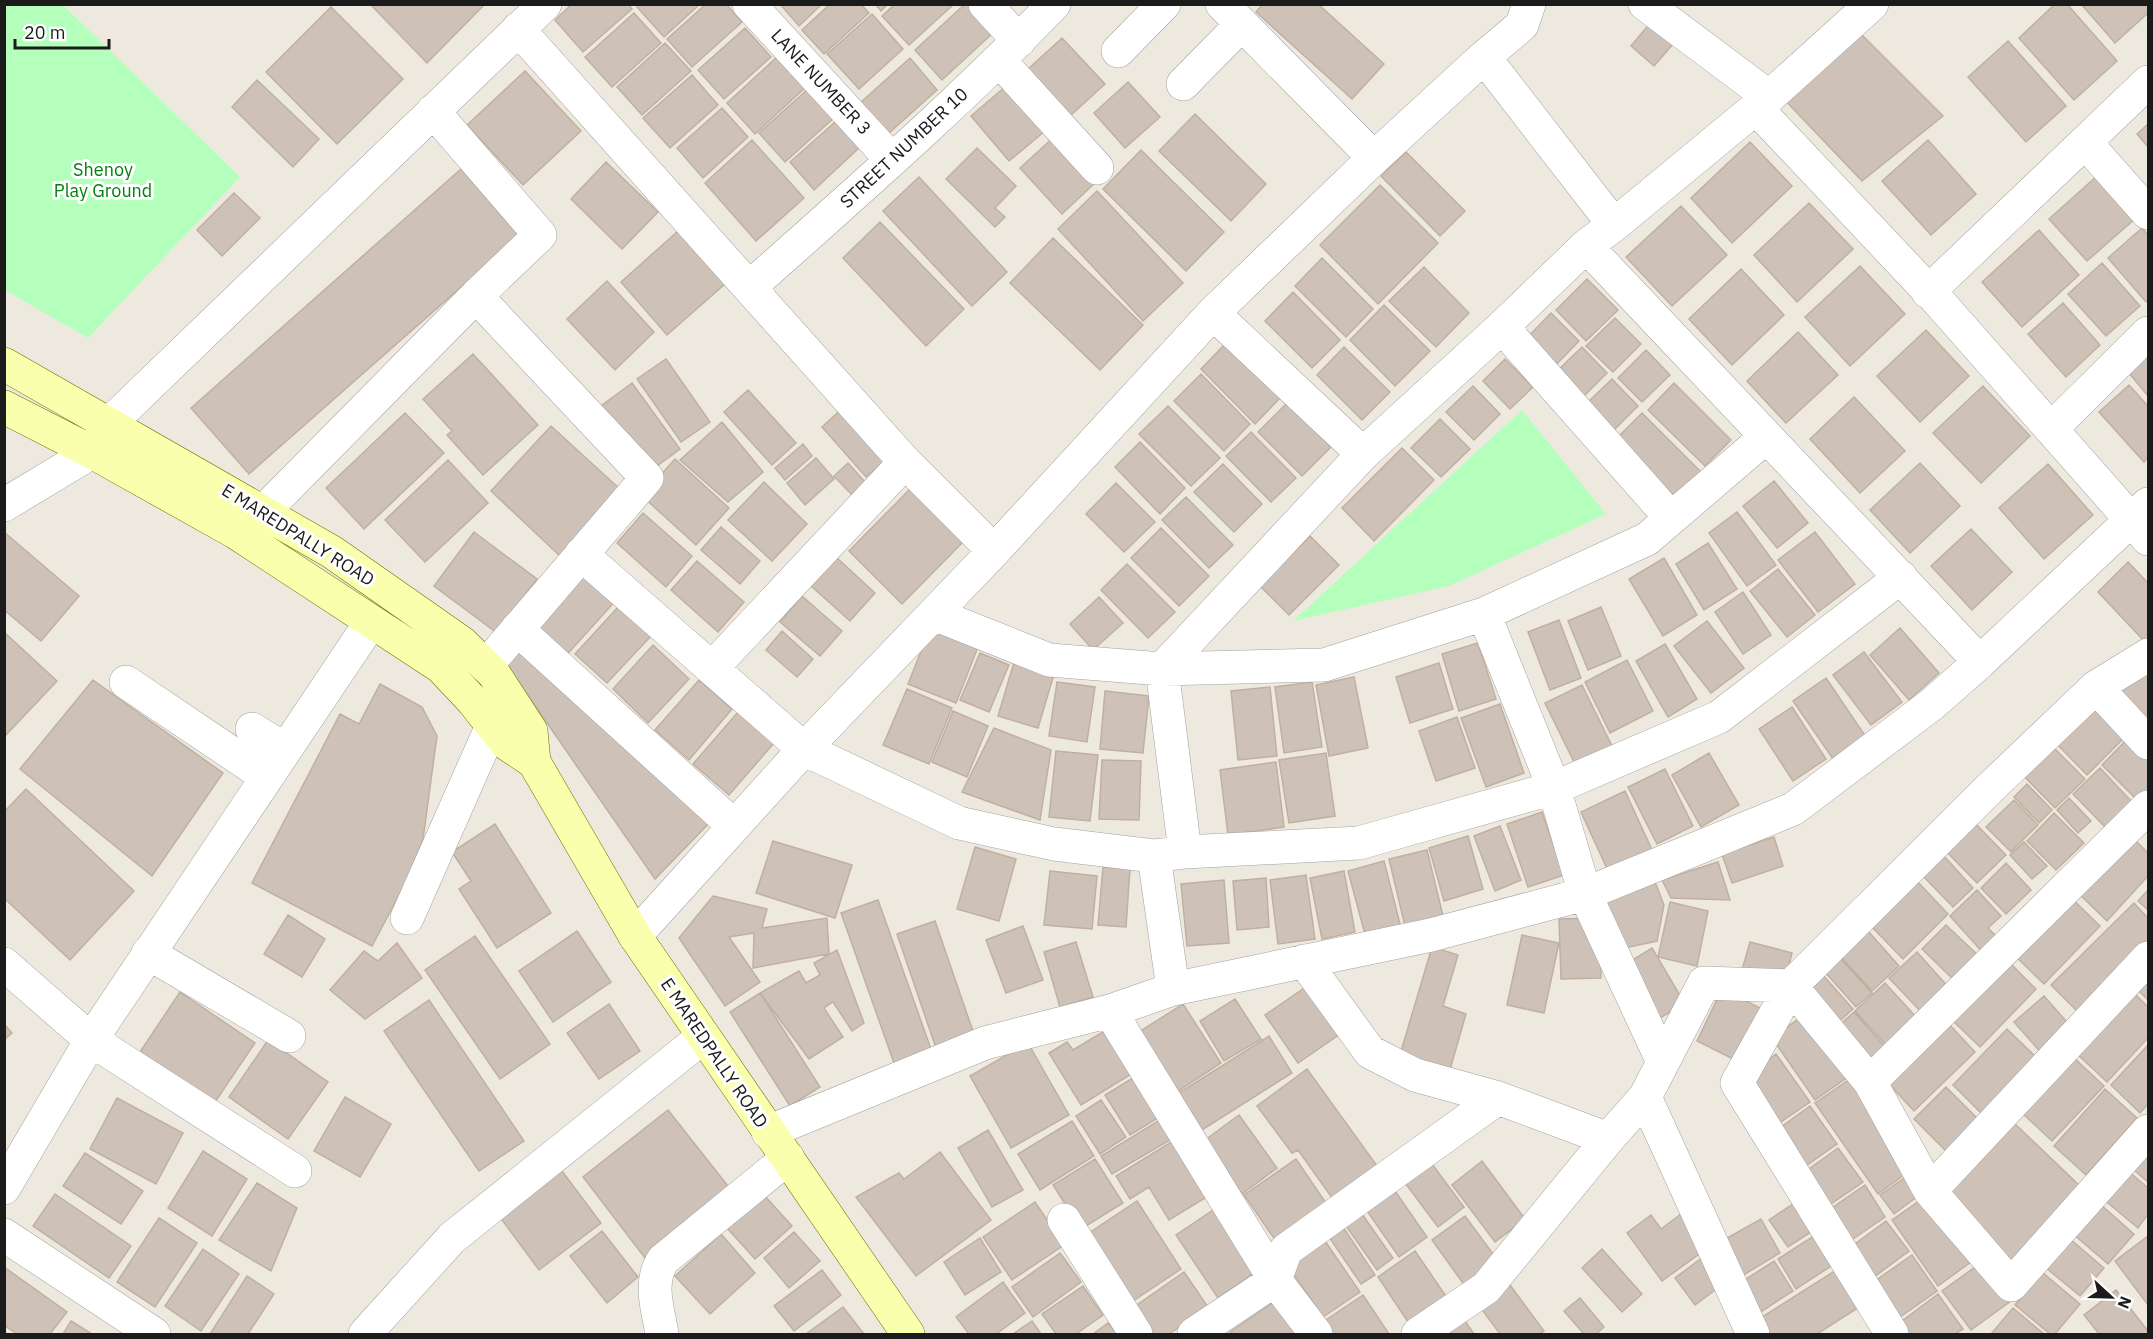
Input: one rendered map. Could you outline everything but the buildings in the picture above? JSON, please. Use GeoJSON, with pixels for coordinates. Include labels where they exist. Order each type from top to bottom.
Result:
{"type":"FeatureCollection","features":[{"type":"Feature","properties":{"kind":"main road","name":"E MAREDPALLY ROAD"},"geometry":{"type":"LineString","coordinates":[[4,364],[332,552],[462,643],[494,674],[531,731],[534,762],[635,936],[908,1335]]}},
{"type":"Feature","properties":{"kind":"main road","name":"E MAREDPALLY ROAD"},"geometry":{"type":"LineString","coordinates":[[4,407],[92,452],[235,532],[441,667],[507,744],[534,762]]}},
{"type":"Feature","properties":{"kind":"street"},"geometry":{"type":"LineString","coordinates":[[4,506],[92,452],[110,423],[545,4]]}},
{"type":"Feature","properties":{"kind":"street","name":"LANE NUMBER 3"},"geometry":{"type":"LineString","coordinates":[[749,4],[892,160]]}},
{"type":"Feature","properties":{"kind":"street"},"geometry":{"type":"LineString","coordinates":[[985,4],[1009,51],[1097,168]]}},
{"type":"Feature","properties":{"kind":"street","name":"STREET NUMBER 10"},"geometry":{"type":"LineString","coordinates":[[750,287],[892,160],[1009,51],[1054,4]]}},
{"type":"Feature","properties":{"kind":"street"},"geometry":{"type":"LineString","coordinates":[[1118,51],[1164,4]]}},
{"type":"Feature","properties":{"kind":"street"},"geometry":{"type":"LineString","coordinates":[[635,936],[804,749],[994,551],[1213,313],[1374,158],[1522,25],[1529,4]]}},
{"type":"Feature","properties":{"kind":"street"},"geometry":{"type":"LineString","coordinates":[[768,1132],[985,1043],[1110,1011],[1173,989],[1431,935],[1585,894],[1793,809],[1931,705],[2143,521],[2052,428],[1928,292],[1762,102],[1644,4]]}},
{"type":"Feature","properties":{"kind":"street"},"geometry":{"type":"LineString","coordinates":[[1173,989],[1162,669],[1363,454],[1502,327],[1586,246],[1762,102],[1872,4]]}},
{"type":"Feature","properties":{"kind":"street"},"geometry":{"type":"LineString","coordinates":[[1184,84],[1232,14],[1374,158]]}},
{"type":"Feature","properties":{"kind":"street"},"geometry":{"type":"LineString","coordinates":[[518,29],[905,462],[994,551]]}},
{"type":"Feature","properties":{"kind":"street"},"geometry":{"type":"LineString","coordinates":[[1484,57],[1614,225]]}},
{"type":"Feature","properties":{"kind":"street"},"geometry":{"type":"LineString","coordinates":[[1928,292],[2148,82]]}},
{"type":"Feature","properties":{"kind":"street"},"geometry":{"type":"LineString","coordinates":[[263,512],[476,296],[540,235],[433,111]]}},
{"type":"Feature","properties":{"kind":"street"},"geometry":{"type":"LineString","coordinates":[[2085,142],[2148,213]]}},
{"type":"Feature","properties":{"kind":"street"},"geometry":{"type":"LineString","coordinates":[[1586,246],[1980,662]]}},
{"type":"Feature","properties":{"kind":"street"},"geometry":{"type":"LineString","coordinates":[[476,296],[647,478],[486,666]]}},
{"type":"Feature","properties":{"kind":"street"},"geometry":{"type":"LineString","coordinates":[[1213,313],[1363,454]]}},
{"type":"Feature","properties":{"kind":"street"},"geometry":{"type":"LineString","coordinates":[[1502,327],[1671,518]]}},
{"type":"Feature","properties":{"kind":"street"},"geometry":{"type":"LineString","coordinates":[[2052,428],[2148,333]]}},
{"type":"Feature","properties":{"kind":"street"},"geometry":{"type":"LineString","coordinates":[[934,614],[1049,660],[1162,669],[1324,665],[1484,614],[1647,539],[1766,436]]}},
{"type":"Feature","properties":{"kind":"street"},"geometry":{"type":"LineString","coordinates":[[712,668],[905,462]]}},
{"type":"Feature","properties":{"kind":"street"},"geometry":{"type":"LineString","coordinates":[[581,554],[804,749],[959,823],[1054,844],[1170,854],[1359,843],[1554,788],[1719,717],[1901,577]]}},
{"type":"Feature","properties":{"kind":"street"},"geometry":{"type":"LineString","coordinates":[[1484,614],[1554,788],[1585,894],[1663,1062]]}},
{"type":"Feature","properties":{"kind":"street"},"geometry":{"type":"LineString","coordinates":[[4,1188],[91,1040],[148,953],[263,752],[372,622]]}},
{"type":"Feature","properties":{"kind":"street"},"geometry":{"type":"LineString","coordinates":[[517,629],[734,826]]}},
{"type":"Feature","properties":{"kind":"street"},"geometry":{"type":"LineString","coordinates":[[1886,1333],[1737,1083],[1791,986],[1989,789],[2096,687],[2148,655]]}},
{"type":"Feature","properties":{"kind":"street"},"geometry":{"type":"LineString","coordinates":[[126,682],[263,752]]}},
{"type":"Feature","properties":{"kind":"street"},"geometry":{"type":"LineString","coordinates":[[2096,687],[2148,742]]}},
{"type":"Feature","properties":{"kind":"street"},"geometry":{"type":"LineString","coordinates":[[407,918],[492,726]]}},
{"type":"Feature","properties":{"kind":"street"},"geometry":{"type":"LineString","coordinates":[[1870,1082],[2148,807]]}},
{"type":"Feature","properties":{"kind":"street"},"geometry":{"type":"LineString","coordinates":[[148,953],[289,1036]]}},
{"type":"Feature","properties":{"kind":"street"},"geometry":{"type":"LineString","coordinates":[[1930,1191],[2148,958]]}},
{"type":"Feature","properties":{"kind":"street"},"geometry":{"type":"LineString","coordinates":[[1304,961],[1370,1052],[1415,1075],[1498,1098],[1608,1139]]}},
{"type":"Feature","properties":{"kind":"street"},"geometry":{"type":"LineString","coordinates":[[4,964],[91,1040],[295,1172]]}},
{"type":"Feature","properties":{"kind":"street"},"geometry":{"type":"LineString","coordinates":[[1418,1335],[1486,1288],[1645,1097],[1704,983],[1791,986],[1870,1082],[1930,1191],[2011,1285],[2148,1131]]}},
{"type":"Feature","properties":{"kind":"street"},"geometry":{"type":"LineString","coordinates":[[1110,1011],[1275,1280],[1316,1335]]}},
{"type":"Feature","properties":{"kind":"street"},"geometry":{"type":"LineString","coordinates":[[365,1335],[452,1238],[703,1037]]}},
{"type":"Feature","properties":{"kind":"street"},"geometry":{"type":"LineString","coordinates":[[1645,1097],[1746,1331]]}},
{"type":"Feature","properties":{"kind":"street"},"geometry":{"type":"LineString","coordinates":[[1194,1335],[1275,1280],[1287,1250],[1498,1098]]}},
{"type":"Feature","properties":{"kind":"street"},"geometry":{"type":"LineString","coordinates":[[662,1335],[654,1284],[656,1270],[663,1260],[788,1158]]}},
{"type":"Feature","properties":{"kind":"street"},"geometry":{"type":"LineString","coordinates":[[1064,1220],[1136,1335]]}},
{"type":"Feature","properties":{"kind":"street"},"geometry":{"type":"LineString","coordinates":[[4,1235],[154,1335]]}},
{"type":"Feature","properties":{"kind":"green space","name":"Shenoy Play Ground"},"geometry":{"type":"Polygon","coordinates":[[[5,4],[63,5],[240,177],[88,338],[5,290],[5,4]]]}},
{"type":"Feature","properties":{"kind":"green space"},"geometry":{"type":"Polygon","coordinates":[[[1522,410],[1606,514],[1449,586],[1293,621],[1522,410]]]}}]}
